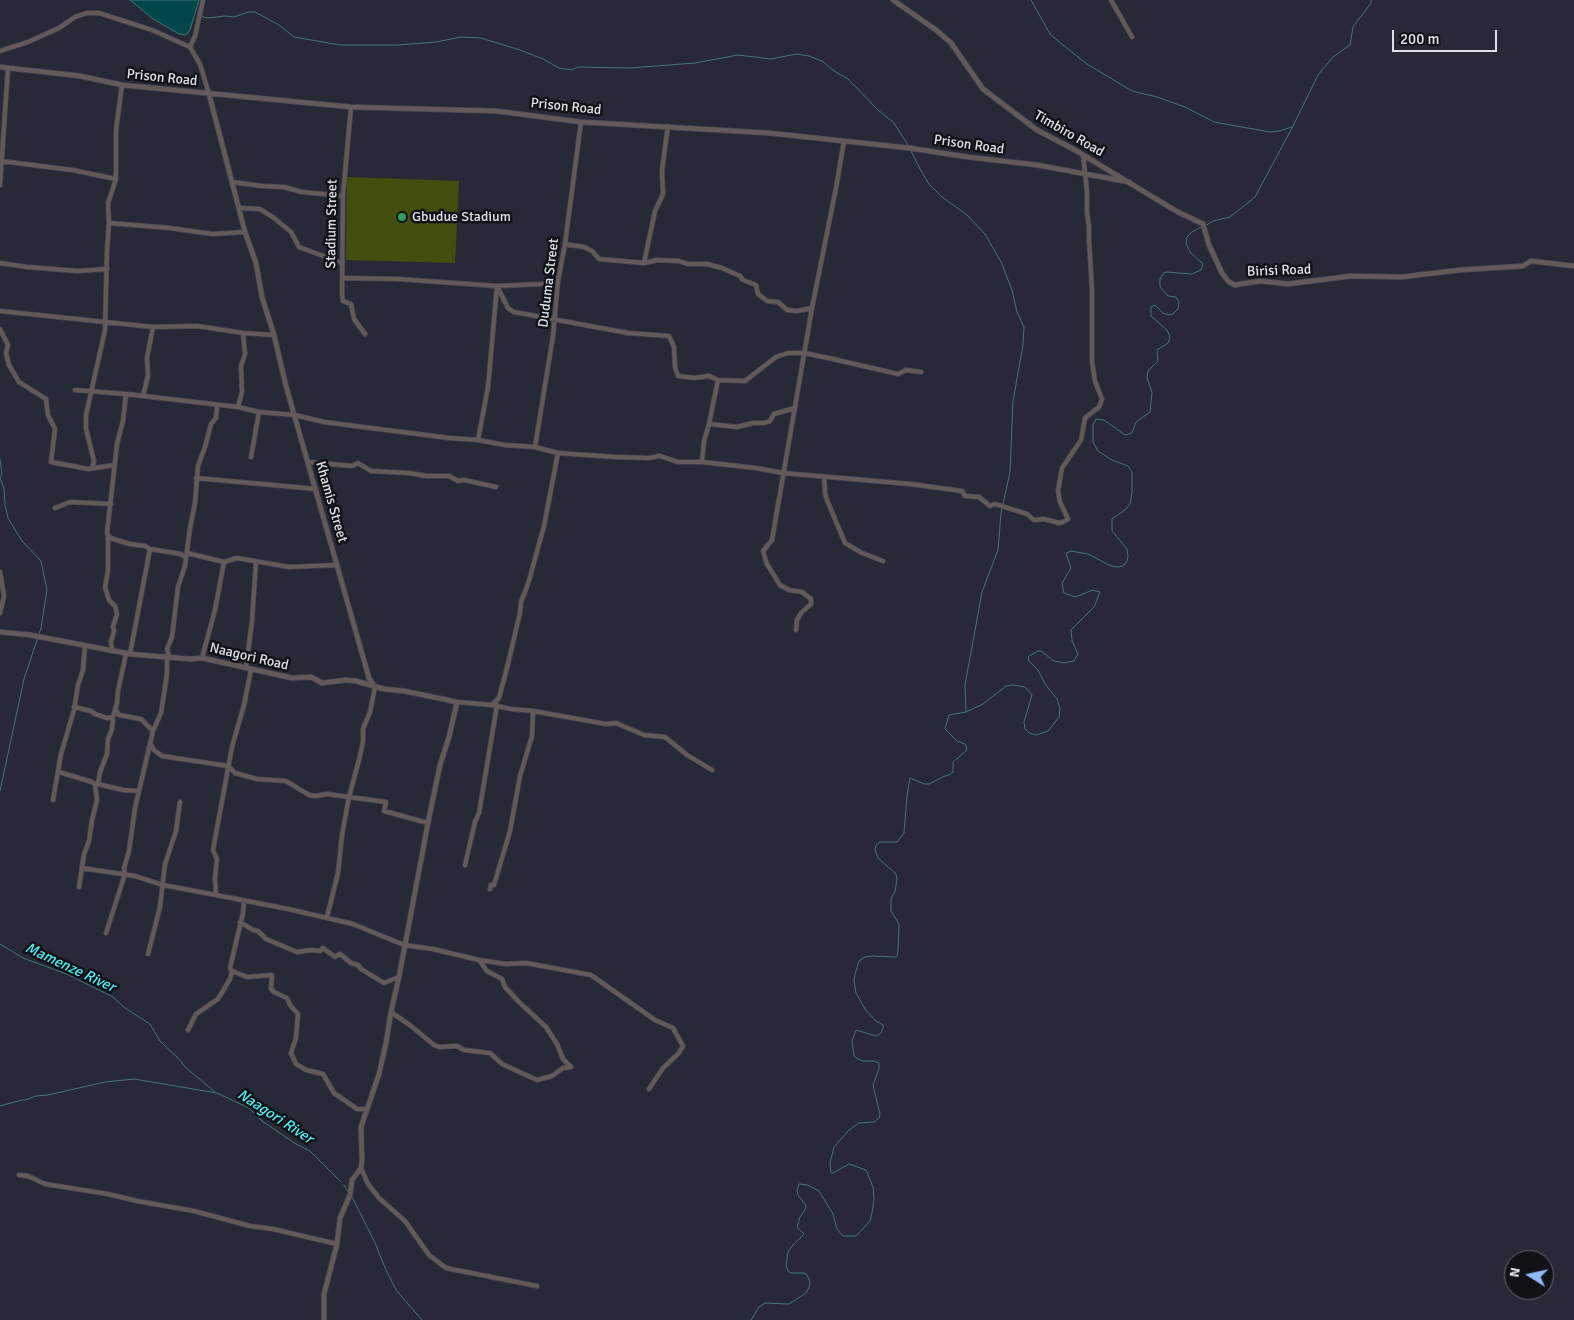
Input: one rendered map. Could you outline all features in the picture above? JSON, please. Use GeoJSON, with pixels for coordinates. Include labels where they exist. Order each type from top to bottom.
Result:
{"type":"FeatureCollection","features":[{"type":"Feature","properties":{"kind":"street"},"geometry":{"type":"LineString","coordinates":[[190,47],[196,36],[203,0]]}},
{"type":"Feature","properties":{"kind":"street","name":"Timbiro Road"},"geometry":{"type":"LineString","coordinates":[[893,0],[936,30],[951,43],[979,83],[994,98],[1037,130],[1128,182]]}},
{"type":"Feature","properties":{"kind":"street"},"geometry":{"type":"LineString","coordinates":[[1111,0],[1132,37]]}},
{"type":"Feature","properties":{"kind":"street"},"geometry":{"type":"LineString","coordinates":[[0,51],[28,42],[59,28],[75,17],[87,13],[99,13],[152,30],[190,47],[200,64],[209,94]]}},
{"type":"Feature","properties":{"kind":"street","name":"Prison Road"},"geometry":{"type":"LineString","coordinates":[[0,67],[80,76],[122,86],[351,107],[496,111],[582,122],[769,133],[1037,165],[1128,182]]}},
{"type":"Feature","properties":{"kind":"street"},"geometry":{"type":"LineString","coordinates":[[0,185],[8,68]]}},
{"type":"Feature","properties":{"kind":"street"},"geometry":{"type":"LineString","coordinates":[[92,468],[94,461],[86,429],[86,415],[105,330],[108,203],[116,179],[116,130],[122,86]]}},
{"type":"Feature","properties":{"kind":"street","name":"Khamis Street"},"geometry":{"type":"LineString","coordinates":[[209,94],[245,232],[252,251],[281,368],[369,678],[375,687]]}},
{"type":"Feature","properties":{"kind":"street","name":"Stadium Street"},"geometry":{"type":"LineString","coordinates":[[351,107],[343,196],[342,298],[351,304],[354,319],[365,334]]}},
{"type":"Feature","properties":{"kind":"street","name":"Duduma Street"},"geometry":{"type":"LineString","coordinates":[[535,447],[556,319],[558,281],[582,122]]}},
{"type":"Feature","properties":{"kind":"street"},"geometry":{"type":"LineString","coordinates":[[644,264],[654,211],[664,194],[662,170],[668,126]]}},
{"type":"Feature","properties":{"kind":"street"},"geometry":{"type":"LineString","coordinates":[[796,630],[797,620],[801,613],[811,604],[811,599],[802,592],[789,590],[780,585],[766,564],[764,551],[772,540],[812,308],[844,141]]}},
{"type":"Feature","properties":{"kind":"street"},"geometry":{"type":"LineString","coordinates":[[75,390],[126,394],[238,408],[324,422],[478,440],[504,445],[535,447],[558,453],[649,458],[660,456],[678,462],[702,462],[783,473],[910,484],[962,491],[965,496],[979,497],[990,506],[995,504],[1027,514],[1034,520],[1044,519],[1058,523],[1068,520],[1060,502],[1058,491],[1062,468],[1081,440],[1085,418],[1099,407],[1102,399],[1095,380],[1092,362],[1092,290],[1083,155]]}},
{"type":"Feature","properties":{"kind":"street"},"geometry":{"type":"LineString","coordinates":[[1,163],[72,170],[116,179]]}},
{"type":"Feature","properties":{"kind":"street"},"geometry":{"type":"LineString","coordinates":[[232,182],[284,187],[302,192],[343,196]]}},
{"type":"Feature","properties":{"kind":"street","name":"Birisi Road"},"geometry":{"type":"LineString","coordinates":[[1128,182],[1176,211],[1204,224],[1209,245],[1222,272],[1229,282],[1235,285],[1260,281],[1288,284],[1351,276],[1402,277],[1460,270],[1520,266],[1532,261],[1574,266]]}},
{"type":"Feature","properties":{"kind":"street"},"geometry":{"type":"LineString","coordinates":[[239,208],[260,209],[291,232],[298,247],[342,263]]}},
{"type":"Feature","properties":{"kind":"street"},"geometry":{"type":"LineString","coordinates":[[109,223],[170,228],[212,234],[245,232]]}},
{"type":"Feature","properties":{"kind":"street"},"geometry":{"type":"LineString","coordinates":[[565,244],[584,247],[592,251],[599,258],[644,264],[658,260],[680,261],[688,264],[707,264],[722,268],[756,285],[758,294],[767,301],[778,302],[786,310],[797,311],[812,308]]}},
{"type":"Feature","properties":{"kind":"street"},"geometry":{"type":"LineString","coordinates":[[0,263],[77,271],[107,270]]}},
{"type":"Feature","properties":{"kind":"street"},"geometry":{"type":"LineString","coordinates":[[342,278],[398,279],[497,286],[542,284],[558,281]]}},
{"type":"Feature","properties":{"kind":"street"},"geometry":{"type":"LineString","coordinates":[[497,286],[508,308],[514,312],[638,334],[669,336],[674,347],[675,367],[678,376],[695,378],[709,376],[718,380],[745,381],[776,357],[788,353],[804,353],[898,374],[906,370],[921,372]]}},
{"type":"Feature","properties":{"kind":"street"},"geometry":{"type":"LineString","coordinates":[[478,440],[488,387],[497,286]]}},
{"type":"Feature","properties":{"kind":"street"},"geometry":{"type":"LineString","coordinates":[[0,311],[153,327],[196,326],[243,333],[274,335]]}},
{"type":"Feature","properties":{"kind":"street"},"geometry":{"type":"LineString","coordinates":[[143,396],[148,376],[146,358],[153,327]]}},
{"type":"Feature","properties":{"kind":"street"},"geometry":{"type":"LineString","coordinates":[[0,330],[8,345],[6,353],[9,365],[19,382],[46,399],[48,415],[55,429],[51,462],[92,468],[115,466]]}},
{"type":"Feature","properties":{"kind":"street"},"geometry":{"type":"LineString","coordinates":[[238,408],[242,392],[243,333]]}},
{"type":"Feature","properties":{"kind":"street"},"geometry":{"type":"LineString","coordinates":[[702,462],[704,442],[718,380]]}},
{"type":"Feature","properties":{"kind":"street"},"geometry":{"type":"LineString","coordinates":[[112,651],[112,627],[117,614],[115,606],[109,600],[105,587],[108,571],[108,537],[115,466],[126,394]]}},
{"type":"Feature","properties":{"kind":"street"},"geometry":{"type":"LineString","coordinates":[[106,933],[125,874],[124,868],[129,851],[139,791],[153,731],[162,705],[168,674],[167,649],[172,637],[177,596],[185,566],[195,503],[198,466],[205,447],[208,431],[216,418],[217,406]]}},
{"type":"Feature","properties":{"kind":"street"},"geometry":{"type":"LineString","coordinates":[[709,424],[737,427],[753,423],[764,423],[770,421],[774,414],[795,408]]}},
{"type":"Feature","properties":{"kind":"street"},"geometry":{"type":"LineString","coordinates":[[251,457],[259,412]]}},
{"type":"Feature","properties":{"kind":"street"},"geometry":{"type":"LineString","coordinates":[[465,865],[474,822],[479,813],[497,706],[520,613],[520,602],[528,584],[544,526],[558,453]]}},
{"type":"Feature","properties":{"kind":"street"},"geometry":{"type":"LineString","coordinates":[[308,462],[352,466],[358,463],[371,471],[449,476],[458,481],[464,480],[496,487]]}},
{"type":"Feature","properties":{"kind":"street"},"geometry":{"type":"LineString","coordinates":[[824,477],[827,500],[845,543],[862,553],[883,561]]}},
{"type":"Feature","properties":{"kind":"street"},"geometry":{"type":"LineString","coordinates":[[196,478],[316,490]]}},
{"type":"Feature","properties":{"kind":"street"},"geometry":{"type":"LineString","coordinates":[[55,508],[70,502],[111,504]]}},
{"type":"Feature","properties":{"kind":"street"},"geometry":{"type":"LineString","coordinates":[[108,537],[130,544],[145,546],[150,549],[224,562],[238,558],[289,567],[337,565]]}},
{"type":"Feature","properties":{"kind":"street"},"geometry":{"type":"LineString","coordinates":[[79,887],[84,854],[89,841],[97,800],[97,784],[107,754],[108,739],[116,710],[118,691],[128,654],[150,549]]}},
{"type":"Feature","properties":{"kind":"street"},"geometry":{"type":"LineString","coordinates":[[202,658],[215,610],[224,562]]}},
{"type":"Feature","properties":{"kind":"street"},"geometry":{"type":"LineString","coordinates":[[216,895],[217,859],[213,850],[228,766],[246,697],[256,562]]}},
{"type":"Feature","properties":{"kind":"street"},"geometry":{"type":"LineString","coordinates":[[0,572],[4,596],[0,612]]}},
{"type":"Feature","properties":{"kind":"street","name":"Naagori Road"},"geometry":{"type":"LineString","coordinates":[[0,632],[52,638],[128,654],[190,659],[202,658],[292,678],[311,677],[322,683],[346,680],[356,681],[375,687],[457,702],[532,711],[606,724],[616,723],[644,735],[665,737],[687,755],[712,770]]}},
{"type":"Feature","properties":{"kind":"street"},"geometry":{"type":"LineString","coordinates":[[53,800],[61,754],[83,670],[85,646]]}},
{"type":"Feature","properties":{"kind":"street"},"geometry":{"type":"LineString","coordinates":[[327,917],[338,873],[349,797],[363,742],[363,730],[370,712],[375,687]]}},
{"type":"Feature","properties":{"kind":"street"},"geometry":{"type":"LineString","coordinates":[[497,706],[499,698]]}},
{"type":"Feature","properties":{"kind":"street"},"geometry":{"type":"LineString","coordinates":[[324,1320],[324,1294],[337,1244],[340,1218],[350,1195],[352,1180],[361,1168],[361,1127],[379,1074],[440,765],[457,702]]}},
{"type":"Feature","properties":{"kind":"street"},"geometry":{"type":"LineString","coordinates":[[74,707],[91,711],[107,718],[113,717]]}},
{"type":"Feature","properties":{"kind":"street"},"geometry":{"type":"LineString","coordinates":[[116,710],[119,715],[141,719],[153,731]]}},
{"type":"Feature","properties":{"kind":"street"},"geometry":{"type":"LineString","coordinates":[[490,889],[494,885],[510,831],[520,776],[532,736],[532,711]]}},
{"type":"Feature","properties":{"kind":"street"},"geometry":{"type":"LineString","coordinates":[[150,743],[154,750],[162,756],[228,766],[235,773],[257,779],[286,781],[309,795],[327,794],[386,802],[384,811],[428,823]]}},
{"type":"Feature","properties":{"kind":"street"},"geometry":{"type":"LineString","coordinates":[[59,772],[97,784],[123,790],[139,791]]}},
{"type":"Feature","properties":{"kind":"street"},"geometry":{"type":"LineString","coordinates":[[148,954],[160,907],[165,864],[176,831],[180,802]]}},
{"type":"Feature","properties":{"kind":"street"},"geometry":{"type":"LineString","coordinates":[[82,868],[125,874],[162,885],[327,917],[353,924],[404,945],[433,949],[479,960],[506,964],[526,962],[591,975],[655,1020],[674,1028],[683,1046],[678,1054],[663,1068],[649,1089]]}},
{"type":"Feature","properties":{"kind":"street"},"geometry":{"type":"LineString","coordinates":[[188,1030],[196,1014],[218,999],[230,979],[232,971],[230,968],[244,901]]}},
{"type":"Feature","properties":{"kind":"street"},"geometry":{"type":"LineString","coordinates":[[240,922],[253,930],[258,930],[266,939],[297,952],[320,951],[323,948],[336,957],[340,954],[351,963],[358,964],[361,969],[384,983],[399,977]]}},
{"type":"Feature","properties":{"kind":"street"},"geometry":{"type":"LineString","coordinates":[[390,1012],[434,1045],[440,1047],[457,1046],[464,1050],[490,1053],[502,1064],[537,1080],[552,1076],[563,1068],[571,1067],[563,1059],[557,1044],[546,1027],[519,1002],[505,986],[502,979],[487,971],[479,960]]}},
{"type":"Feature","properties":{"kind":"street"},"geometry":{"type":"LineString","coordinates":[[232,971],[247,977],[272,975],[271,989],[287,998],[298,1014],[296,1038],[291,1053],[296,1064],[306,1070],[323,1074],[334,1093],[357,1109],[367,1109]]}},
{"type":"Feature","properties":{"kind":"street"},"geometry":{"type":"LineString","coordinates":[[361,1168],[368,1184],[379,1198],[405,1221],[429,1255],[446,1268],[537,1286]]}},
{"type":"Feature","properties":{"kind":"street"},"geometry":{"type":"LineString","coordinates":[[19,1175],[28,1176],[45,1184],[194,1211],[250,1226],[274,1229],[337,1244]]}},
{"type":"Feature","properties":{"kind":"green space","name":"Gbudue Stadium"},"geometry":{"type":"Polygon","coordinates":[[[347,177],[459,181],[455,263],[346,260],[347,177]]]}},
{"type":"Feature","properties":{"kind":"shaded area"},"geometry":{"type":"Polygon","coordinates":[[[130,0],[199,0],[190,30],[186,35],[179,34],[153,19],[130,0]]]}},
{"type":"Feature","properties":{"kind":"waterway"},"geometry":{"type":"LineString","coordinates":[[1031,0],[1050,34],[1087,64],[1132,91],[1185,107],[1214,122],[1270,132],[1292,127]]}},
{"type":"Feature","properties":{"kind":"waterway"},"geometry":{"type":"LineString","coordinates":[[1205,226],[1213,221],[1230,217],[1255,197],[1318,75],[1333,57],[1350,45],[1353,27],[1371,3],[1371,0]]}},
{"type":"Feature","properties":{"kind":"waterway"},"geometry":{"type":"LineString","coordinates":[[201,16],[207,18],[234,17],[248,12],[255,12],[279,25],[294,37],[340,45],[398,45],[436,42],[461,37],[481,38],[520,50],[559,68],[572,70],[578,67],[630,68],[695,63],[738,55],[771,59],[797,54],[809,56],[822,61],[848,79],[878,110],[894,123],[908,145]]}},
{"type":"Feature","properties":{"kind":"waterway"},"geometry":{"type":"LineString","coordinates":[[911,151],[929,184],[942,197],[967,215],[985,234],[1001,262],[1012,290],[1017,312],[1024,327],[1023,345],[1013,401],[1010,472],[1001,513],[998,550],[982,592],[965,685],[966,712]]}},
{"type":"Feature","properties":{"kind":"waterway"},"geometry":{"type":"LineString","coordinates":[[751,1320],[759,1307],[765,1303],[789,1304],[806,1293],[809,1288],[810,1282],[807,1275],[804,1273],[791,1273],[786,1265],[788,1252],[804,1234],[797,1227],[806,1206],[798,1195],[799,1184],[808,1185],[819,1191],[833,1214],[837,1229],[843,1236],[856,1236],[870,1221],[874,1200],[873,1187],[866,1170],[849,1164],[831,1173],[830,1163],[834,1147],[849,1130],[859,1123],[874,1122],[879,1118],[880,1114],[873,1085],[879,1069],[879,1063],[863,1061],[854,1056],[852,1041],[856,1030],[876,1036],[881,1033],[883,1028],[883,1025],[876,1021],[865,1009],[856,993],[854,981],[859,961],[865,957],[873,956],[897,957],[898,951],[899,924],[891,911],[891,898],[895,892],[896,874],[878,858],[875,850],[876,845],[880,842],[897,842],[904,833],[910,778],[924,784],[929,784],[949,775],[953,772],[953,762],[966,751],[965,744],[957,741],[945,729],[949,715],[966,712],[983,704],[1006,686],[1013,685],[1025,687],[1032,695],[1024,722],[1025,729],[1029,733],[1036,735],[1048,731],[1059,717],[1060,709],[1057,699],[1045,684],[1038,670],[1028,660],[1029,656],[1041,651],[1054,661],[1064,663],[1074,661],[1078,654],[1072,641],[1071,630],[1094,607],[1100,592],[1093,590],[1075,597],[1064,593],[1062,583],[1071,568],[1066,553],[1071,551],[1088,554],[1111,566],[1118,567],[1123,566],[1128,556],[1127,549],[1112,531],[1112,519],[1130,504],[1132,472],[1128,466],[1112,460],[1098,451],[1093,442],[1093,425],[1096,419],[1104,420],[1125,435],[1132,433],[1136,422],[1150,412],[1152,392],[1147,378],[1148,371],[1158,361],[1157,350],[1168,343],[1170,337],[1167,330],[1151,316],[1151,307],[1155,305],[1168,315],[1173,314],[1178,309],[1179,302],[1176,297],[1168,296],[1160,287],[1160,279],[1166,272],[1192,274],[1201,270],[1203,264],[1190,252],[1186,243],[1187,237],[1201,227]]}},
{"type":"Feature","properties":{"kind":"waterway","name":"Mamenze River"},"geometry":{"type":"LineString","coordinates":[[0,459],[2,474],[0,478],[4,488],[8,518],[22,541],[41,561],[47,590],[41,628],[24,679],[0,791]]}},
{"type":"Feature","properties":{"kind":"waterway","name":"Mamenze River"},"geometry":{"type":"LineString","coordinates":[[0,944],[23,958],[69,975],[113,997],[125,1008],[150,1024],[160,1041],[185,1067],[215,1092]]}},
{"type":"Feature","properties":{"kind":"waterway","name":"Naagori River"},"geometry":{"type":"LineString","coordinates":[[0,1106],[36,1096],[105,1082],[134,1079],[217,1093],[249,1108],[262,1121],[310,1151],[341,1182]]}},
{"type":"Feature","properties":{"kind":"waterway","name":"Naagori River"},"geometry":{"type":"LineString","coordinates":[[344,1185],[348,1192]]}},
{"type":"Feature","properties":{"kind":"waterway","name":"Naagori River"},"geometry":{"type":"LineString","coordinates":[[352,1197],[396,1290],[422,1320]]}},
{"type":"Feature","properties":{"kind":"place","name":"Gbudue Stadium"},"geometry":{"type":"Point","coordinates":[402,217]}}]}
